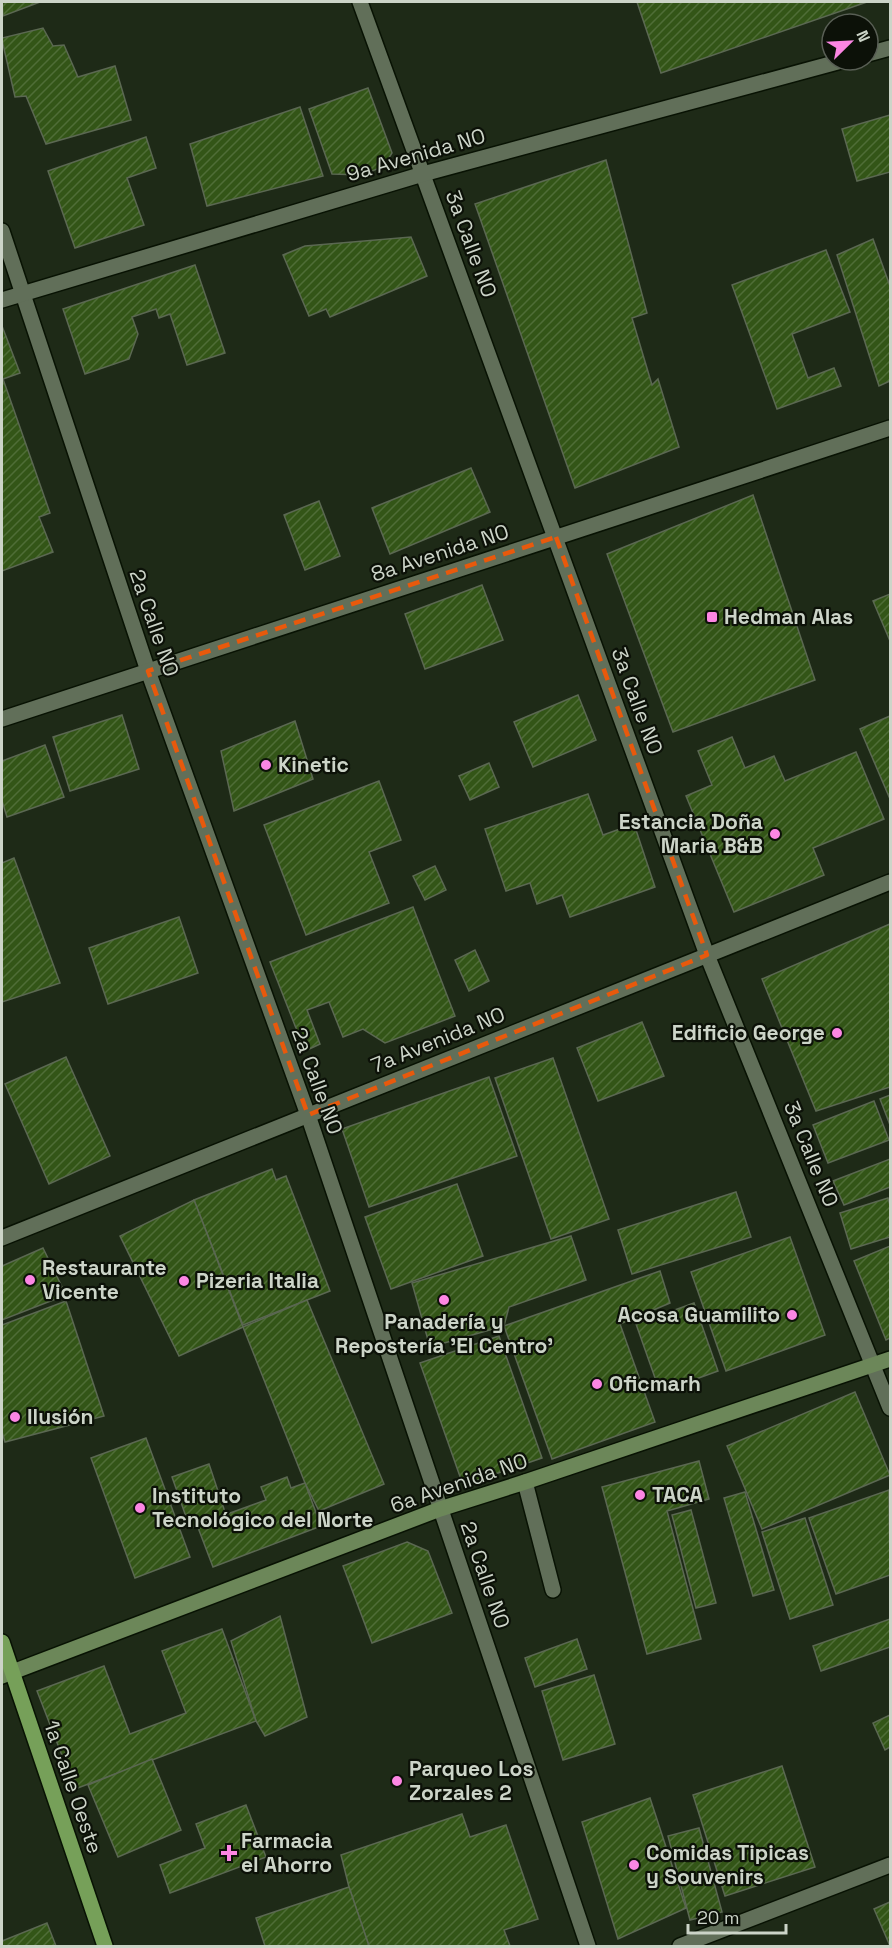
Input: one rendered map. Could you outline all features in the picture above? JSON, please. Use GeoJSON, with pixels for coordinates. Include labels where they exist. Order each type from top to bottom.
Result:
{"type":"FeatureCollection","features":[{"type":"Feature","properties":{"kind":"main road","name":"1a Calle Oeste"},"geometry":{"type":"LineString","coordinates":[[2,1642],[7,1674],[105,1947]]}},
{"type":"Feature","properties":{"kind":"street","name":"3a Calle NO"},"geometry":{"type":"LineString","coordinates":[[360,2],[707,955],[891,1408]]}},
{"type":"Feature","properties":{"kind":"street","name":"9a Avenida NO"},"geometry":{"type":"LineString","coordinates":[[2,300],[423,174],[820,67]]}},
{"type":"Feature","properties":{"kind":"street","name":"2a Calle NO"},"geometry":{"type":"LineString","coordinates":[[2,231],[148,671],[308,1115],[588,1947]]}},
{"type":"Feature","properties":{"kind":"street","name":"8a Avenida NO"},"geometry":{"type":"LineString","coordinates":[[2,719],[891,428]]}},
{"type":"Feature","properties":{"kind":"street","name":"7a Avenida NO"},"geometry":{"type":"LineString","coordinates":[[2,1238],[891,882]]}},
{"type":"Feature","properties":{"kind":"street","name":"6a Avenida NO"},"geometry":{"type":"LineString","coordinates":[[7,1674],[440,1509],[891,1359]]}},
{"type":"Feature","properties":{"kind":"street"},"geometry":{"type":"LineString","coordinates":[[525,1482],[553,1590]]}},
{"type":"Feature","properties":{"kind":"street"},"geometry":{"type":"LineString","coordinates":[[680,1947],[891,1865]]}},
{"type":"Feature","properties":{"kind":"highlighted area"},"geometry":{"type":"Polygon","coordinates":[[[556,537],[707,955],[308,1115],[148,671],[556,537]]]}},
{"type":"Feature","properties":{"kind":"building"},"geometry":{"type":"Polygon","coordinates":[[[2,2],[40,2],[3,16],[2,2]]]}},
{"type":"Feature","properties":{"kind":"building"},"geometry":{"type":"Polygon","coordinates":[[[637,2],[867,2],[838,12],[820,12],[820,18],[661,73],[637,2]]]}},
{"type":"Feature","properties":{"kind":"building"},"geometry":{"type":"Polygon","coordinates":[[[43,28],[53,46],[64,45],[78,77],[115,66],[131,120],[46,144],[26,96],[15,97],[2,40],[2,38],[43,28]]]}},
{"type":"Feature","properties":{"kind":"building"},"geometry":{"type":"Polygon","coordinates":[[[368,88],[392,153],[384,166],[363,175],[332,174],[309,109],[368,88]]]}},
{"type":"Feature","properties":{"kind":"building"},"geometry":{"type":"Polygon","coordinates":[[[300,107],[323,176],[207,206],[190,144],[300,107]]]}},
{"type":"Feature","properties":{"kind":"building"},"geometry":{"type":"Polygon","coordinates":[[[890,115],[890,172],[857,181],[842,129],[890,115]]]}},
{"type":"Feature","properties":{"kind":"building"},"geometry":{"type":"Polygon","coordinates":[[[146,137],[156,168],[127,178],[144,225],[75,248],[48,171],[146,137]]]}},
{"type":"Feature","properties":{"kind":"building"},"geometry":{"type":"Polygon","coordinates":[[[606,160],[647,313],[632,318],[652,385],[658,379],[679,447],[575,488],[475,204],[606,160]]]}},
{"type":"Feature","properties":{"kind":"building"},"geometry":{"type":"Polygon","coordinates":[[[411,237],[427,276],[330,317],[326,309],[309,316],[283,255],[305,246],[411,237]]]}},
{"type":"Feature","properties":{"kind":"building"},"geometry":{"type":"Polygon","coordinates":[[[873,239],[890,286],[890,381],[879,386],[837,255],[873,239]]]}},
{"type":"Feature","properties":{"kind":"building"},"geometry":{"type":"Polygon","coordinates":[[[826,250],[850,312],[792,334],[808,378],[834,368],[841,386],[777,409],[732,285],[826,250]]]}},
{"type":"Feature","properties":{"kind":"building"},"geometry":{"type":"Polygon","coordinates":[[[195,265],[225,353],[187,365],[170,314],[159,318],[156,309],[132,317],[138,334],[129,359],[85,374],[63,309],[195,265]]]}},
{"type":"Feature","properties":{"kind":"building"},"geometry":{"type":"Polygon","coordinates":[[[2,326],[20,373],[3,379],[50,513],[39,517],[53,552],[2,571],[2,326]]]}},
{"type":"Feature","properties":{"kind":"building"},"geometry":{"type":"Polygon","coordinates":[[[471,468],[490,512],[390,554],[372,508],[471,468]]]}},
{"type":"Feature","properties":{"kind":"building","name":"Hedman Alas"},"geometry":{"type":"Polygon","coordinates":[[[753,495],[815,680],[673,732],[607,554],[753,495]]]}},
{"type":"Feature","properties":{"kind":"building"},"geometry":{"type":"Polygon","coordinates":[[[319,501],[340,556],[305,570],[284,515],[319,501]]]}},
{"type":"Feature","properties":{"kind":"building"},"geometry":{"type":"Polygon","coordinates":[[[482,585],[503,640],[425,669],[405,614],[482,585]]]}},
{"type":"Feature","properties":{"kind":"building"},"geometry":{"type":"Polygon","coordinates":[[[890,594],[890,641],[873,601],[890,594]]]}},
{"type":"Feature","properties":{"kind":"building"},"geometry":{"type":"Polygon","coordinates":[[[578,695],[596,740],[533,767],[514,722],[578,695]]]}},
{"type":"Feature","properties":{"kind":"building"},"geometry":{"type":"Polygon","coordinates":[[[122,715],[139,769],[70,791],[53,737],[122,715]]]}},
{"type":"Feature","properties":{"kind":"building"},"geometry":{"type":"Polygon","coordinates":[[[890,716],[890,799],[860,729],[890,716]]]}},
{"type":"Feature","properties":{"kind":"building","name":"Kinetic"},"geometry":{"type":"Polygon","coordinates":[[[295,721],[313,779],[234,811],[221,751],[295,721]]]}},
{"type":"Feature","properties":{"kind":"building","name":"Estancia Doña Maria B&B"},"geometry":{"type":"Polygon","coordinates":[[[732,737],[745,768],[774,756],[785,781],[856,752],[884,819],[813,848],[824,875],[734,912],[686,796],[712,785],[698,751],[732,737]]]}},
{"type":"Feature","properties":{"kind":"building"},"geometry":{"type":"Polygon","coordinates":[[[45,745],[64,797],[7,817],[2,801],[2,761],[45,745]]]}},
{"type":"Feature","properties":{"kind":"building"},"geometry":{"type":"Polygon","coordinates":[[[489,763],[499,787],[470,800],[459,776],[489,763]]]}},
{"type":"Feature","properties":{"kind":"building"},"geometry":{"type":"Polygon","coordinates":[[[379,781],[401,840],[369,852],[389,903],[306,935],[264,825],[379,781]]]}},
{"type":"Feature","properties":{"kind":"building"},"geometry":{"type":"Polygon","coordinates":[[[588,794],[603,835],[634,824],[655,887],[570,917],[562,895],[537,904],[530,883],[506,891],[485,829],[588,794]]]}},
{"type":"Feature","properties":{"kind":"building"},"geometry":{"type":"Polygon","coordinates":[[[14,858],[60,983],[2,1002],[2,863],[14,858]]]}},
{"type":"Feature","properties":{"kind":"building"},"geometry":{"type":"Polygon","coordinates":[[[435,866],[446,890],[425,900],[413,876],[435,866]]]}},
{"type":"Feature","properties":{"kind":"building"},"geometry":{"type":"Polygon","coordinates":[[[413,907],[455,1016],[385,1043],[363,1029],[343,1037],[329,1002],[307,1010],[320,1044],[305,1051],[270,962],[413,907]]]}},
{"type":"Feature","properties":{"kind":"building"},"geometry":{"type":"Polygon","coordinates":[[[179,917],[198,973],[108,1004],[89,948],[179,917]]]}},
{"type":"Feature","properties":{"kind":"building","name":"Edificio George"},"geometry":{"type":"Polygon","coordinates":[[[890,924],[890,1087],[816,1111],[762,979],[890,924]]]}},
{"type":"Feature","properties":{"kind":"building"},"geometry":{"type":"Polygon","coordinates":[[[475,950],[489,981],[469,991],[455,960],[475,950]]]}},
{"type":"Feature","properties":{"kind":"building"},"geometry":{"type":"Polygon","coordinates":[[[642,1022],[664,1076],[598,1101],[577,1048],[642,1022]]]}},
{"type":"Feature","properties":{"kind":"building"},"geometry":{"type":"Polygon","coordinates":[[[66,1057],[110,1156],[49,1184],[5,1084],[66,1057]]]}},
{"type":"Feature","properties":{"kind":"building"},"geometry":{"type":"Polygon","coordinates":[[[553,1058],[609,1219],[551,1239],[495,1078],[553,1058]]]}},
{"type":"Feature","properties":{"kind":"building"},"geometry":{"type":"Polygon","coordinates":[[[489,1077],[517,1156],[369,1207],[342,1129],[489,1077]]]}},
{"type":"Feature","properties":{"kind":"building"},"geometry":{"type":"Polygon","coordinates":[[[890,1095],[890,1125],[880,1099],[890,1095]]]}},
{"type":"Feature","properties":{"kind":"building"},"geometry":{"type":"Polygon","coordinates":[[[874,1101],[889,1140],[828,1163],[813,1125],[874,1101]]]}},
{"type":"Feature","properties":{"kind":"building"},"geometry":{"type":"Polygon","coordinates":[[[890,1159],[890,1187],[844,1205],[833,1181],[890,1159]]]}},
{"type":"Feature","properties":{"kind":"building"},"geometry":{"type":"Polygon","coordinates":[[[272,1169],[276,1180],[286,1176],[330,1291],[243,1325],[194,1200],[272,1169]]]}},
{"type":"Feature","properties":{"kind":"building"},"geometry":{"type":"Polygon","coordinates":[[[457,1184],[483,1256],[391,1289],[365,1217],[457,1184]]]}},
{"type":"Feature","properties":{"kind":"building"},"geometry":{"type":"Polygon","coordinates":[[[736,1192],[751,1237],[632,1274],[618,1230],[736,1192]]]}},
{"type":"Feature","properties":{"kind":"building"},"geometry":{"type":"Polygon","coordinates":[[[888,1198],[890,1237],[851,1249],[840,1213],[888,1198]]]}},
{"type":"Feature","properties":{"kind":"building","name":"Pizeria Italia"},"geometry":{"type":"Polygon","coordinates":[[[194,1200],[243,1327],[179,1356],[120,1236],[194,1200]]]}},
{"type":"Feature","properties":{"kind":"building"},"geometry":{"type":"Polygon","coordinates":[[[571,1236],[586,1280],[509,1307],[504,1326],[430,1347],[412,1283],[571,1236]]]}},
{"type":"Feature","properties":{"kind":"building"},"geometry":{"type":"Polygon","coordinates":[[[790,1237],[825,1335],[726,1371],[691,1272],[790,1237]]]}},
{"type":"Feature","properties":{"kind":"building"},"geometry":{"type":"Polygon","coordinates":[[[890,1246],[890,1338],[886,1340],[854,1261],[890,1246]]]}},
{"type":"Feature","properties":{"kind":"building","name":"Restaurante Vicente"},"geometry":{"type":"Polygon","coordinates":[[[43,1248],[66,1295],[2,1320],[2,1266],[43,1248]]]}},
{"type":"Feature","properties":{"kind":"building"},"geometry":{"type":"Polygon","coordinates":[[[660,1271],[670,1303],[620,1324],[655,1422],[552,1459],[504,1326],[660,1271]]]}},
{"type":"Feature","properties":{"kind":"building"},"geometry":{"type":"Polygon","coordinates":[[[307,1300],[384,1484],[319,1511],[305,1483],[243,1327],[307,1300]]]}},
{"type":"Feature","properties":{"kind":"building"},"geometry":{"type":"Polygon","coordinates":[[[66,1301],[104,1416],[5,1442],[2,1432],[2,1325],[66,1301]]]}},
{"type":"Feature","properties":{"kind":"building"},"geometry":{"type":"Polygon","coordinates":[[[694,1303],[718,1371],[660,1392],[636,1324],[694,1303]]]}},
{"type":"Feature","properties":{"kind":"building"},"geometry":{"type":"Polygon","coordinates":[[[499,1336],[542,1458],[463,1485],[420,1363],[499,1336]]]}},
{"type":"Feature","properties":{"kind":"building"},"geometry":{"type":"Polygon","coordinates":[[[855,1392],[890,1475],[762,1529],[727,1446],[855,1392]]]}},
{"type":"Feature","properties":{"kind":"building","name":"Instituto Tecnológico del Norte"},"geometry":{"type":"Polygon","coordinates":[[[146,1438],[190,1557],[135,1578],[91,1458],[146,1438]]]}},
{"type":"Feature","properties":{"kind":"building"},"geometry":{"type":"Polygon","coordinates":[[[699,1461],[709,1499],[667,1511],[701,1639],[647,1654],[602,1487],[699,1461]]]}},
{"type":"Feature","properties":{"kind":"building"},"geometry":{"type":"Polygon","coordinates":[[[209,1464],[226,1515],[190,1528],[172,1477],[209,1464]]]}},
{"type":"Feature","properties":{"kind":"building"},"geometry":{"type":"Polygon","coordinates":[[[287,1477],[291,1488],[305,1483],[321,1526],[213,1567],[197,1525],[266,1500],[261,1487],[287,1477]]]}},
{"type":"Feature","properties":{"kind":"building"},"geometry":{"type":"Polygon","coordinates":[[[889,1490],[890,1575],[836,1594],[809,1518],[889,1490]]]}},
{"type":"Feature","properties":{"kind":"building"},"geometry":{"type":"Polygon","coordinates":[[[745,1492],[774,1590],[753,1596],[724,1498],[745,1492]]]}},
{"type":"Feature","properties":{"kind":"building"},"geometry":{"type":"Polygon","coordinates":[[[691,1510],[716,1603],[696,1608],[672,1515],[691,1510]]]}},
{"type":"Feature","properties":{"kind":"building"},"geometry":{"type":"Polygon","coordinates":[[[805,1518],[833,1605],[790,1619],[762,1532],[805,1518]]]}},
{"type":"Feature","properties":{"kind":"building"},"geometry":{"type":"Polygon","coordinates":[[[407,1542],[428,1551],[452,1613],[372,1643],[343,1566],[407,1542]]]}},
{"type":"Feature","properties":{"kind":"building"},"geometry":{"type":"Polygon","coordinates":[[[280,1616],[307,1717],[265,1736],[256,1721],[231,1641],[280,1616]]]}},
{"type":"Feature","properties":{"kind":"building"},"geometry":{"type":"Polygon","coordinates":[[[890,1619],[890,1647],[821,1671],[813,1646],[890,1619]]]}},
{"type":"Feature","properties":{"kind":"building"},"geometry":{"type":"Polygon","coordinates":[[[222,1629],[256,1721],[75,1789],[37,1691],[104,1666],[130,1734],[186,1713],[162,1651],[222,1629]]]}},
{"type":"Feature","properties":{"kind":"building"},"geometry":{"type":"Polygon","coordinates":[[[577,1639],[587,1669],[535,1687],[525,1658],[577,1639]]]}},
{"type":"Feature","properties":{"kind":"building"},"geometry":{"type":"Polygon","coordinates":[[[594,1675],[615,1744],[563,1760],[542,1691],[594,1675]]]}},
{"type":"Feature","properties":{"kind":"building"},"geometry":{"type":"Polygon","coordinates":[[[890,1715],[890,1747],[885,1750],[873,1723],[890,1715]]]}},
{"type":"Feature","properties":{"kind":"building"},"geometry":{"type":"Polygon","coordinates":[[[152,1759],[181,1830],[118,1857],[88,1785],[152,1759]]]}},
{"type":"Feature","properties":{"kind":"building"},"geometry":{"type":"Polygon","coordinates":[[[782,1766],[815,1867],[725,1896],[693,1795],[782,1766]]]}},
{"type":"Feature","properties":{"kind":"building","name":"Comidas Tipicas y Souvenirs"},"geometry":{"type":"Polygon","coordinates":[[[650,1798],[686,1908],[618,1939],[582,1822],[650,1798]]]}},
{"type":"Feature","properties":{"kind":"building","name":"Farmacia el Ahorro"},"geometry":{"type":"Polygon","coordinates":[[[246,1805],[266,1857],[170,1893],[160,1865],[205,1848],[196,1824],[246,1805]]]}},
{"type":"Feature","properties":{"kind":"building"},"geometry":{"type":"Polygon","coordinates":[[[462,1814],[470,1837],[506,1825],[538,1919],[504,1930],[510,1946],[369,1946],[341,1855],[462,1814]]]}},
{"type":"Feature","properties":{"kind":"building"},"geometry":{"type":"Polygon","coordinates":[[[699,1828],[722,1912],[690,1920],[668,1836],[699,1828]]]}},
{"type":"Feature","properties":{"kind":"building"},"geometry":{"type":"Polygon","coordinates":[[[349,1887],[369,1946],[265,1946],[256,1918],[349,1887]]]}},
{"type":"Feature","properties":{"kind":"building"},"geometry":{"type":"Polygon","coordinates":[[[890,1902],[890,1946],[874,1909],[890,1902]]]}},
{"type":"Feature","properties":{"kind":"building"},"geometry":{"type":"Polygon","coordinates":[[[47,1923],[56,1946],[2,1946],[2,1941],[47,1923]]]}},
{"type":"Feature","properties":{"kind":"place","name":"Hedman Alas"},"geometry":{"type":"Point","coordinates":[712,617]}},
{"type":"Feature","properties":{"kind":"place","name":"Kinetic"},"geometry":{"type":"Point","coordinates":[266,765]}},
{"type":"Feature","properties":{"kind":"place","name":"Estancia Doña Maria B&B"},"geometry":{"type":"Point","coordinates":[775,834]}},
{"type":"Feature","properties":{"kind":"place","name":"Edificio George"},"geometry":{"type":"Point","coordinates":[837,1033]}},
{"type":"Feature","properties":{"kind":"place","name":"Restaurante Vicente"},"geometry":{"type":"Point","coordinates":[30,1280]}},
{"type":"Feature","properties":{"kind":"place","name":"Pizeria Italia"},"geometry":{"type":"Point","coordinates":[184,1281]}},
{"type":"Feature","properties":{"kind":"place","name":"Panadería y Repostería 'El Centro'"},"geometry":{"type":"Point","coordinates":[444,1300]}},
{"type":"Feature","properties":{"kind":"place","name":"Acosa Guamilito"},"geometry":{"type":"Point","coordinates":[792,1315]}},
{"type":"Feature","properties":{"kind":"place","name":"Oficmarh"},"geometry":{"type":"Point","coordinates":[597,1384]}},
{"type":"Feature","properties":{"kind":"place","name":"Ilusión"},"geometry":{"type":"Point","coordinates":[15,1417]}},
{"type":"Feature","properties":{"kind":"place","name":"TACA"},"geometry":{"type":"Point","coordinates":[640,1495]}},
{"type":"Feature","properties":{"kind":"place","name":"Instituto Tecnológico del Norte"},"geometry":{"type":"Point","coordinates":[140,1508]}},
{"type":"Feature","properties":{"kind":"place","name":"Parqueo Los Zorzales 2"},"geometry":{"type":"Point","coordinates":[397,1781]}},
{"type":"Feature","properties":{"kind":"place","name":"Farmacia el Ahorro"},"geometry":{"type":"Point","coordinates":[229,1853]}},
{"type":"Feature","properties":{"kind":"place","name":"Comidas Tipicas y Souvenirs"},"geometry":{"type":"Point","coordinates":[634,1865]}}]}
